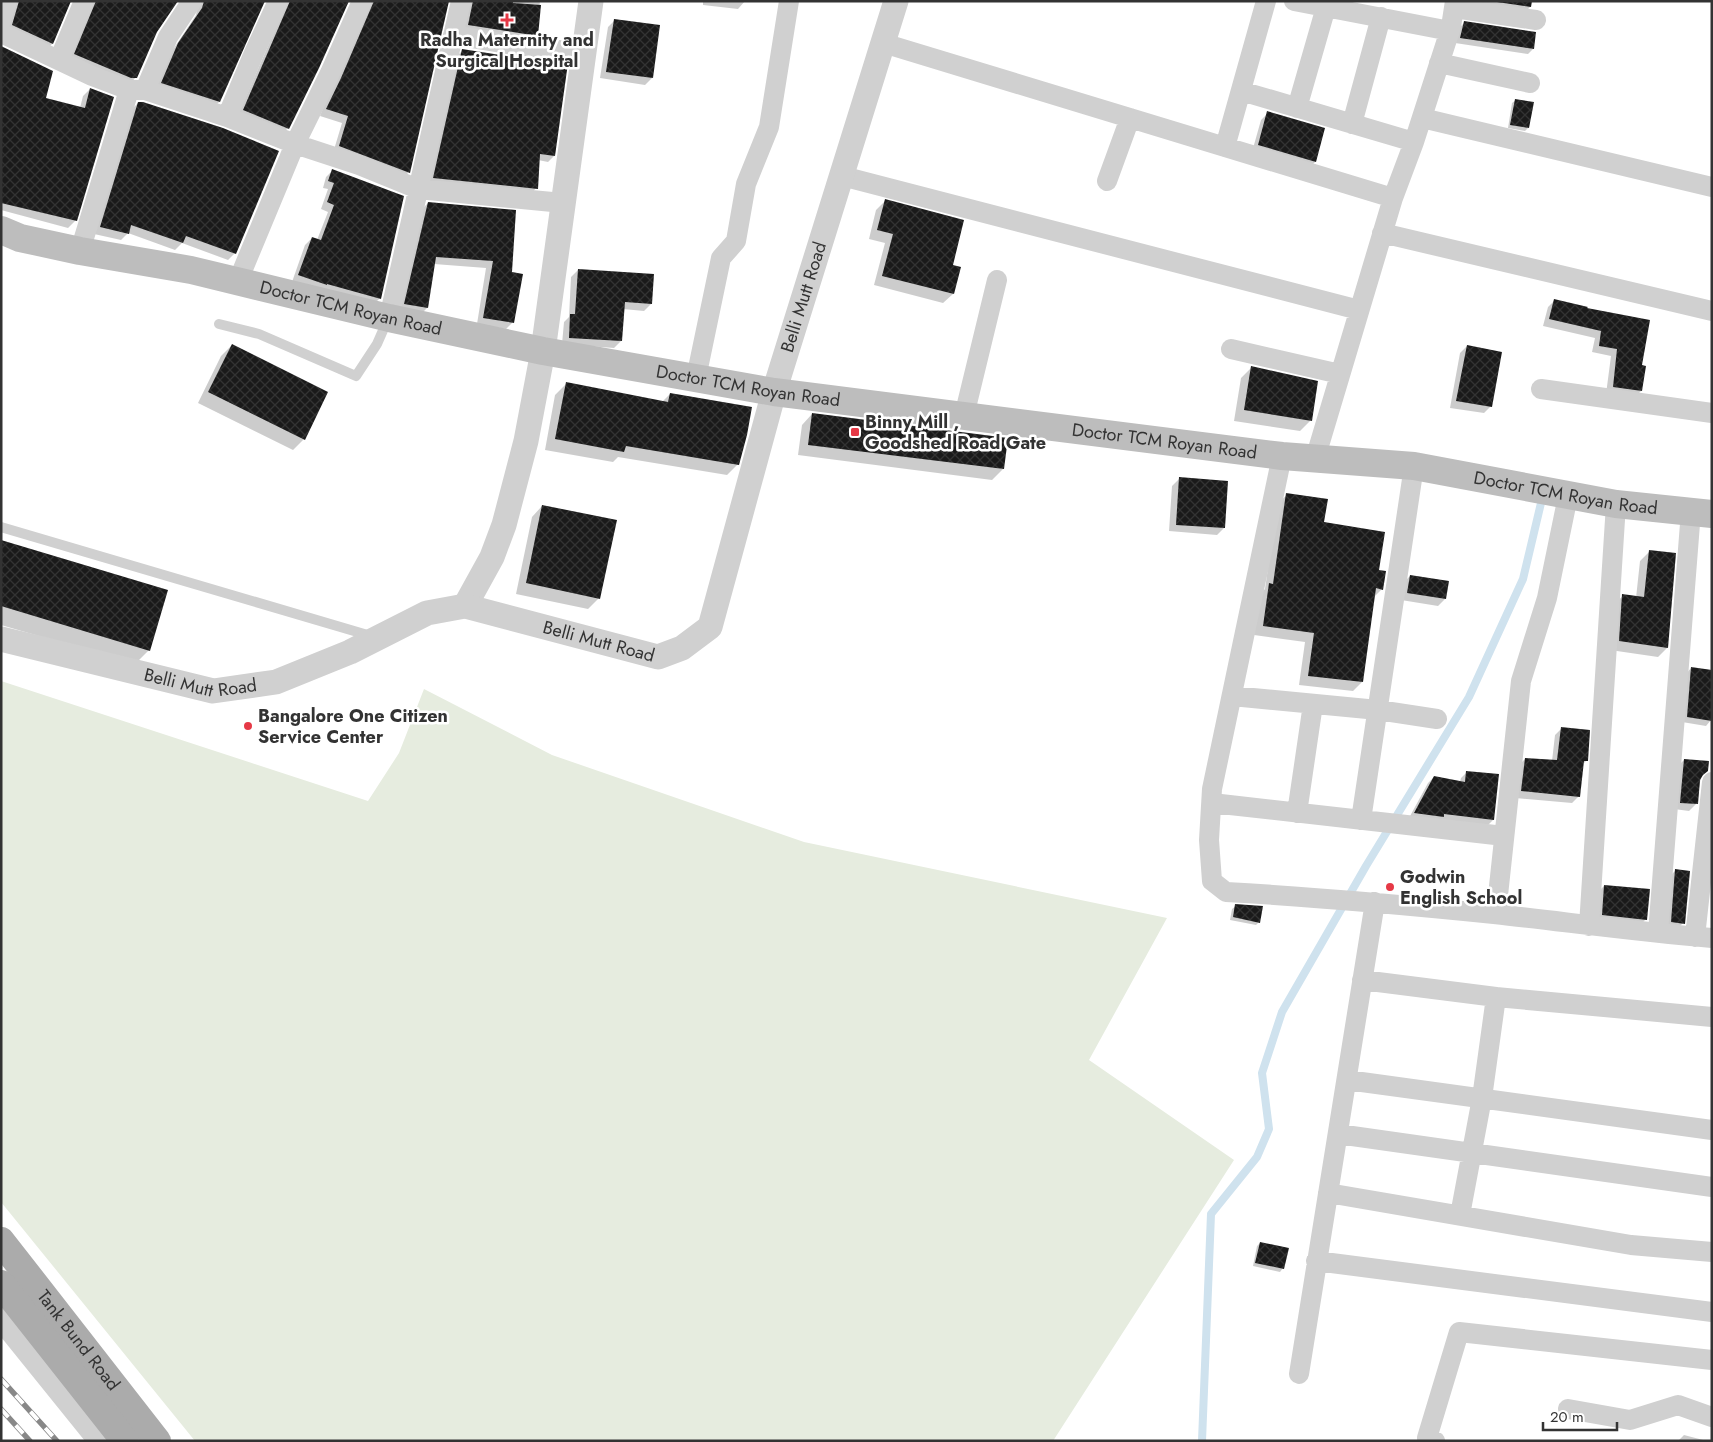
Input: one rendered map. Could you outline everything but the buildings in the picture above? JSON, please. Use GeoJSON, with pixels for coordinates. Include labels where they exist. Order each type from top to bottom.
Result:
{"type":"FeatureCollection","features":[{"type":"Feature","properties":{"kind":"main road","name":"Doctor TCM Royan Road"},"geometry":{"type":"LineString","coordinates":[[1,230],[20,238],[80,251],[191,270],[389,318],[543,351],[774,392],[1282,456],[1414,466],[1616,504],[1701,513]]}},
{"type":"Feature","properties":{"kind":"main road","name":"Tank Bund Road"},"geometry":{"type":"LineString","coordinates":[[1,1241],[157,1441]]}},
{"type":"Feature","properties":{"kind":"main road","name":"Tank Bund Road"},"geometry":{"type":"LineString","coordinates":[[1,1284],[125,1441]]}},
{"type":"Feature","properties":{"kind":"street"},"geometry":{"type":"LineString","coordinates":[[1,21],[7,1]]}},
{"type":"Feature","properties":{"kind":"street"},"geometry":{"type":"LineString","coordinates":[[60,60],[84,1]]}},
{"type":"Feature","properties":{"kind":"street"},"geometry":{"type":"LineString","coordinates":[[80,251],[137,90],[192,1]]}},
{"type":"Feature","properties":{"kind":"street"},"geometry":{"type":"LineString","coordinates":[[228,117],[254,52],[278,1]]}},
{"type":"Feature","properties":{"kind":"street"},"geometry":{"type":"LineString","coordinates":[[238,281],[295,144],[330,73],[362,1]]}},
{"type":"Feature","properties":{"kind":"street"},"geometry":{"type":"LineString","coordinates":[[389,318],[461,1]]}},
{"type":"Feature","properties":{"kind":"street"},"geometry":{"type":"LineString","coordinates":[[465,606],[492,557],[504,525],[526,441],[543,351],[591,1]]}},
{"type":"Feature","properties":{"kind":"street"},"geometry":{"type":"LineString","coordinates":[[696,378],[721,258],[736,241],[746,184],[768,127],[789,1]]}},
{"type":"Feature","properties":{"kind":"street","name":"Belli Mutt Road"},"geometry":{"type":"LineString","coordinates":[[1,639],[213,691],[276,682],[350,652],[427,613],[465,606],[658,656],[682,648],[710,627],[774,392],[896,1]]}},
{"type":"Feature","properties":{"kind":"street"},"geometry":{"type":"LineString","coordinates":[[1225,147],[1266,1]]}},
{"type":"Feature","properties":{"kind":"street"},"geometry":{"type":"LineString","coordinates":[[1294,1],[1450,31]]}},
{"type":"Feature","properties":{"kind":"street"},"geometry":{"type":"LineString","coordinates":[[1314,459],[1393,198],[1414,142],[1450,31],[1455,5],[1536,20]]}},
{"type":"Feature","properties":{"kind":"street"},"geometry":{"type":"LineString","coordinates":[[1297,108],[1326,7]]}},
{"type":"Feature","properties":{"kind":"street"},"geometry":{"type":"LineString","coordinates":[[1352,124],[1381,17]]}},
{"type":"Feature","properties":{"kind":"street"},"geometry":{"type":"LineString","coordinates":[[1,33],[60,60],[137,90],[228,117],[295,144],[359,165],[418,189],[563,203]]}},
{"type":"Feature","properties":{"kind":"street"},"geometry":{"type":"LineString","coordinates":[[452,35],[514,45],[584,52]]}},
{"type":"Feature","properties":{"kind":"street"},"geometry":{"type":"LineString","coordinates":[[883,43],[1393,198]]}},
{"type":"Feature","properties":{"kind":"street"},"geometry":{"type":"LineString","coordinates":[[1440,63],[1530,83]]}},
{"type":"Feature","properties":{"kind":"street"},"geometry":{"type":"LineString","coordinates":[[1241,91],[1414,142]]}},
{"type":"Feature","properties":{"kind":"street"},"geometry":{"type":"LineString","coordinates":[[1107,181],[1130,118]]}},
{"type":"Feature","properties":{"kind":"street"},"geometry":{"type":"LineString","coordinates":[[1422,118],[1712,187]]}},
{"type":"Feature","properties":{"kind":"street"},"geometry":{"type":"LineString","coordinates":[[842,176],[1359,310]]}},
{"type":"Feature","properties":{"kind":"street"},"geometry":{"type":"LineString","coordinates":[[1382,233],[1712,311]]}},
{"type":"Feature","properties":{"kind":"street"},"geometry":{"type":"LineString","coordinates":[[964,416],[996,280]]}},
{"type":"Feature","properties":{"kind":"street"},"geometry":{"type":"LineString","coordinates":[[1231,349],[1340,374]]}},
{"type":"Feature","properties":{"kind":"street"},"geometry":{"type":"LineString","coordinates":[[1541,389],[1712,413]]}},
{"type":"Feature","properties":{"kind":"street"},"geometry":{"type":"LineString","coordinates":[[1282,456],[1212,789],[1209,840],[1212,881],[1226,892],[1357,901],[1496,914],[1589,926],[1704,937],[1712,782]]}},
{"type":"Feature","properties":{"kind":"street"},"geometry":{"type":"LineString","coordinates":[[1370,821],[1378,710],[1414,466]]}},
{"type":"Feature","properties":{"kind":"street"},"geometry":{"type":"LineString","coordinates":[[1496,914],[1521,681],[1548,598],[1568,496]]}},
{"type":"Feature","properties":{"kind":"street"},"geometry":{"type":"LineString","coordinates":[[1589,926],[1616,504]]}},
{"type":"Feature","properties":{"kind":"street"},"geometry":{"type":"LineString","coordinates":[[1658,933],[1701,513]]}},
{"type":"Feature","properties":{"kind":"street"},"geometry":{"type":"LineString","coordinates":[[1232,696],[1378,710],[1437,719]]}},
{"type":"Feature","properties":{"kind":"street"},"geometry":{"type":"LineString","coordinates":[[1297,813],[1313,704]]}},
{"type":"Feature","properties":{"kind":"street"},"geometry":{"type":"LineString","coordinates":[[1212,803],[1504,836]]}},
{"type":"Feature","properties":{"kind":"street"},"geometry":{"type":"LineString","coordinates":[[1299,1374],[1362,980],[1357,901]]}},
{"type":"Feature","properties":{"kind":"street"},"geometry":{"type":"LineString","coordinates":[[1362,980],[1496,998],[1712,1017]]}},
{"type":"Feature","properties":{"kind":"street"},"geometry":{"type":"LineString","coordinates":[[1460,1215],[1473,1153],[1496,998]]}},
{"type":"Feature","properties":{"kind":"street"},"geometry":{"type":"LineString","coordinates":[[1347,1080],[1712,1130]]}},
{"type":"Feature","properties":{"kind":"street"},"geometry":{"type":"LineString","coordinates":[[1338,1134],[1712,1187]]}},
{"type":"Feature","properties":{"kind":"street"},"geometry":{"type":"LineString","coordinates":[[1328,1193],[1631,1245],[1712,1252]]}},
{"type":"Feature","properties":{"kind":"street"},"geometry":{"type":"LineString","coordinates":[[1316,1261],[1712,1312]]}},
{"type":"Feature","properties":{"kind":"street"},"geometry":{"type":"LineString","coordinates":[[1,1317],[101,1441]]}},
{"type":"Feature","properties":{"kind":"street"},"geometry":{"type":"LineString","coordinates":[[1435,1441],[1427,1438],[1459,1332],[1712,1360]]}},
{"type":"Feature","properties":{"kind":"street"},"geometry":{"type":"LineString","coordinates":[[1568,1409],[1630,1420],[1678,1405],[1712,1417]]}},
{"type":"Feature","properties":{"kind":"lane"},"geometry":{"type":"LineString","coordinates":[[219,324],[259,334],[356,376],[377,344],[389,318]]}},
{"type":"Feature","properties":{"kind":"lane"},"geometry":{"type":"LineString","coordinates":[[1,527],[377,638]]}},
{"type":"Feature","properties":{"kind":"shaded area"},"geometry":{"type":"Polygon","coordinates":[[[1,681],[368,801],[399,753],[424,689],[552,755],[804,842],[1167,918],[1089,1060],[1234,1160],[1053,1441],[195,1441],[1,1202],[1,681]]]}},
{"type":"Feature","properties":{"kind":"waterway"},"geometry":{"type":"LineString","coordinates":[[1202,1441],[1211,1214],[1257,1157],[1269,1129],[1262,1073],[1282,1012],[1366,866],[1469,697],[1523,579],[1541,503]]}},
{"type":"Feature","properties":{"kind":"railway"},"geometry":{"type":"LineString","coordinates":[[1,1379],[57,1441]]}},
{"type":"Feature","properties":{"kind":"railway"},"geometry":{"type":"LineString","coordinates":[[1,1409],[30,1441]]}},
{"type":"Feature","properties":{"kind":"place","name":"Radha Maternity and Surgical Hospital"},"geometry":{"type":"Point","coordinates":[507,20]}},
{"type":"Feature","properties":{"kind":"place","name":"Binny Mill , Goodshed Road Gate"},"geometry":{"type":"Point","coordinates":[855,432]}},
{"type":"Feature","properties":{"kind":"place","name":"Bangalore One Citizen Service Center"},"geometry":{"type":"Point","coordinates":[248,726]}},
{"type":"Feature","properties":{"kind":"place","name":"Godwin English School"},"geometry":{"type":"Point","coordinates":[1390,887]}}]}
